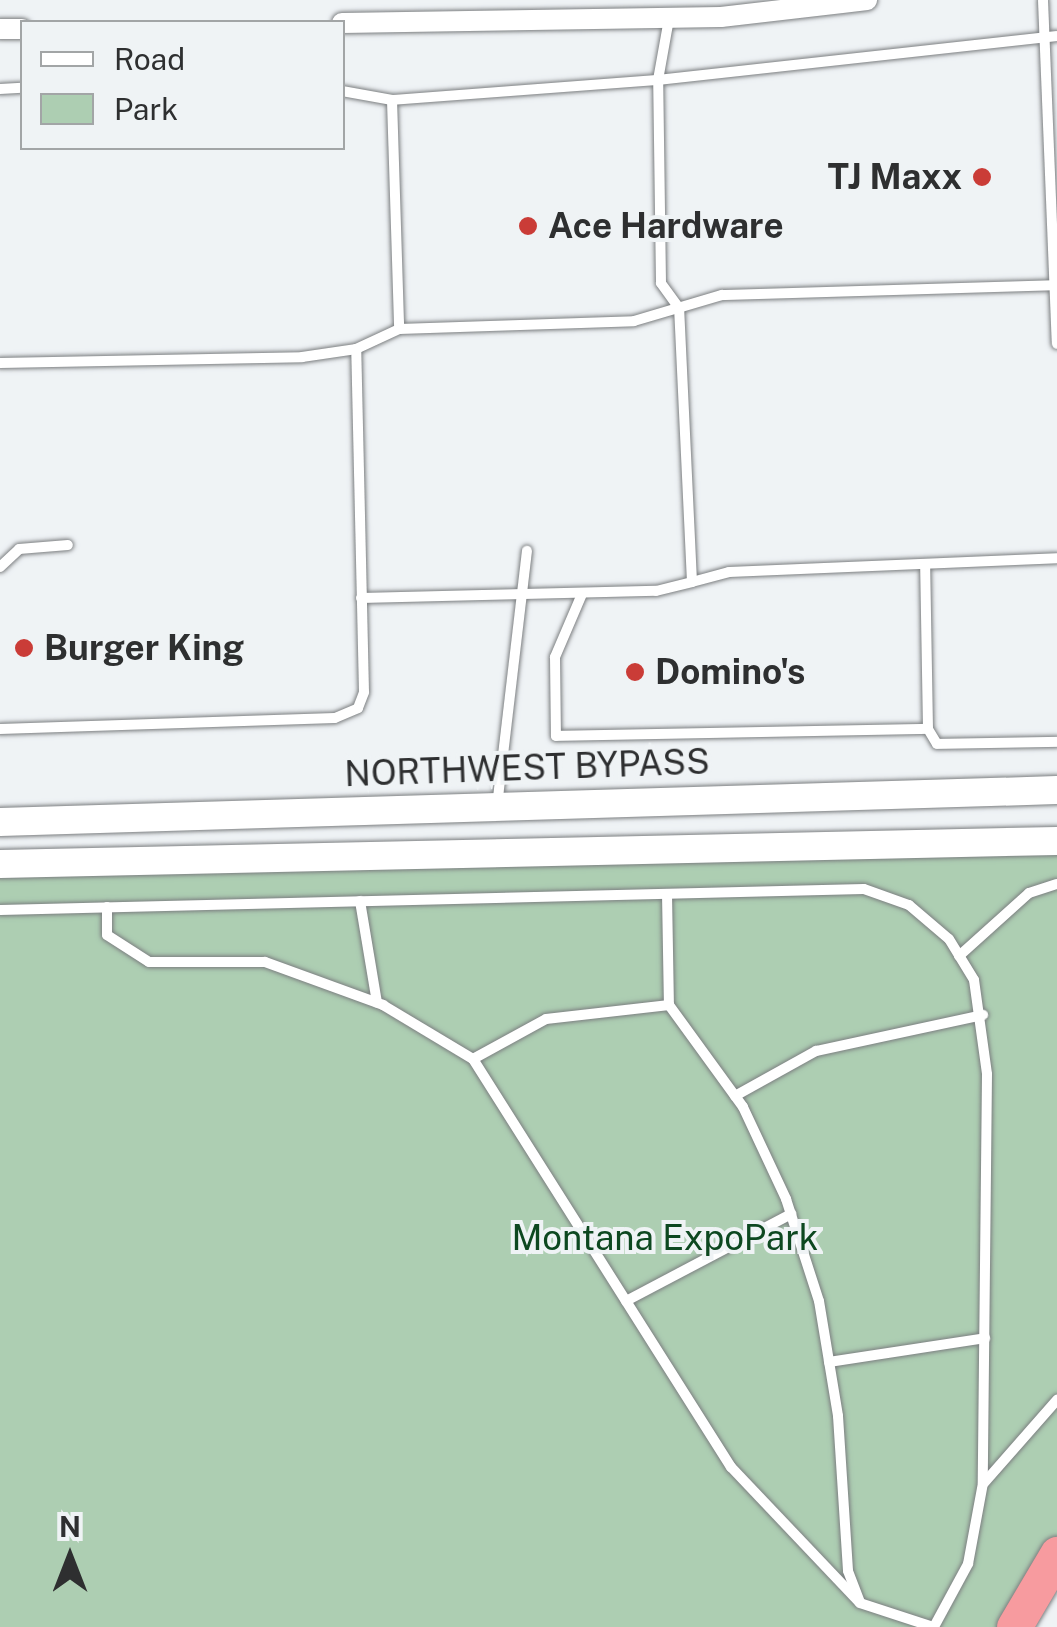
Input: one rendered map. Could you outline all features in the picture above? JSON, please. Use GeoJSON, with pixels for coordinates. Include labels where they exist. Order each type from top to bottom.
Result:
{"type":"FeatureCollection","features":[{"type":"Feature","properties":{"kind":"highway"},"geometry":{"type":"LineString","coordinates":[[1014,1627],[1057,1554]]}},
{"type":"Feature","properties":{"kind":"main road","name":"NORTHWEST BYPASS"},"geometry":{"type":"LineString","coordinates":[[0,822],[1057,790]]}},
{"type":"Feature","properties":{"kind":"main road"},"geometry":{"type":"LineString","coordinates":[[0,864],[1057,841]]}},
{"type":"Feature","properties":{"kind":"street"},"geometry":{"type":"LineString","coordinates":[[345,23],[669,18],[721,8],[867,0]]}},
{"type":"Feature","properties":{"kind":"lane"},"geometry":{"type":"LineString","coordinates":[[1043,0],[1052,36],[1057,344]]}},
{"type":"Feature","properties":{"kind":"lane"},"geometry":{"type":"LineString","coordinates":[[669,18],[658,80],[662,283],[680,308],[692,582]]}},
{"type":"Feature","properties":{"kind":"lane"},"geometry":{"type":"LineString","coordinates":[[345,92],[392,100],[658,80],[1052,36]]}},
{"type":"Feature","properties":{"kind":"lane"},"geometry":{"type":"LineString","coordinates":[[392,100],[399,329]]}},
{"type":"Feature","properties":{"kind":"lane"},"geometry":{"type":"LineString","coordinates":[[0,363],[302,357],[356,349],[399,329],[634,321],[722,295],[1056,285]]}},
{"type":"Feature","properties":{"kind":"lane"},"geometry":{"type":"LineString","coordinates":[[0,729],[343,717],[364,692],[356,349]]}},
{"type":"Feature","properties":{"kind":"lane"},"geometry":{"type":"LineString","coordinates":[[0,567],[20,550],[68,545]]}},
{"type":"Feature","properties":{"kind":"lane"},"geometry":{"type":"LineString","coordinates":[[497,807],[527,551]]}},
{"type":"Feature","properties":{"kind":"lane"},"geometry":{"type":"LineString","coordinates":[[362,598],[656,591],[729,572],[1057,558]]}},
{"type":"Feature","properties":{"kind":"lane"},"geometry":{"type":"LineString","coordinates":[[926,564],[928,730],[937,744],[1057,742]]}},
{"type":"Feature","properties":{"kind":"lane"},"geometry":{"type":"LineString","coordinates":[[582,594],[554,657],[556,736],[928,730]]}},
{"type":"Feature","properties":{"kind":"lane"},"geometry":{"type":"LineString","coordinates":[[959,956],[1030,893],[1057,884]]}},
{"type":"Feature","properties":{"kind":"lane"},"geometry":{"type":"LineString","coordinates":[[0,910],[107,907],[864,889],[909,905],[959,956],[982,1014],[983,1483],[968,1564],[933,1627],[860,1602],[731,1467],[473,1060],[377,1003],[265,962],[149,962],[107,934],[107,907]]}},
{"type":"Feature","properties":{"kind":"lane"},"geometry":{"type":"LineString","coordinates":[[667,894],[669,1005],[734,1096],[791,1214],[819,1301],[829,1362],[848,1571],[860,1602]]}},
{"type":"Feature","properties":{"kind":"lane"},"geometry":{"type":"LineString","coordinates":[[360,901],[377,1003]]}},
{"type":"Feature","properties":{"kind":"lane"},"geometry":{"type":"LineString","coordinates":[[473,1060],[546,1020],[669,1005]]}},
{"type":"Feature","properties":{"kind":"lane"},"geometry":{"type":"LineString","coordinates":[[734,1096],[816,1051],[982,1014]]}},
{"type":"Feature","properties":{"kind":"lane"},"geometry":{"type":"LineString","coordinates":[[626,1301],[791,1214]]}},
{"type":"Feature","properties":{"kind":"lane"},"geometry":{"type":"LineString","coordinates":[[829,1362],[985,1338]]}},
{"type":"Feature","properties":{"kind":"lane"},"geometry":{"type":"LineString","coordinates":[[983,1483],[1057,1400]]}},
{"type":"Feature","properties":{"kind":"green space","name":"Montana ExpoPark"},"geometry":{"type":"Polygon","coordinates":[[[1057,841],[1057,1551],[1012,1627],[0,1627],[0,864],[1057,841]]]}},
{"type":"Feature","properties":{"kind":"place","name":"TJ Maxx"},"geometry":{"type":"Point","coordinates":[982,177]}},
{"type":"Feature","properties":{"kind":"place","name":"Ace Hardware"},"geometry":{"type":"Point","coordinates":[528,226]}},
{"type":"Feature","properties":{"kind":"place","name":"Burger King"},"geometry":{"type":"Point","coordinates":[24,648]}},
{"type":"Feature","properties":{"kind":"place","name":"Domino's"},"geometry":{"type":"Point","coordinates":[635,672]}}]}
